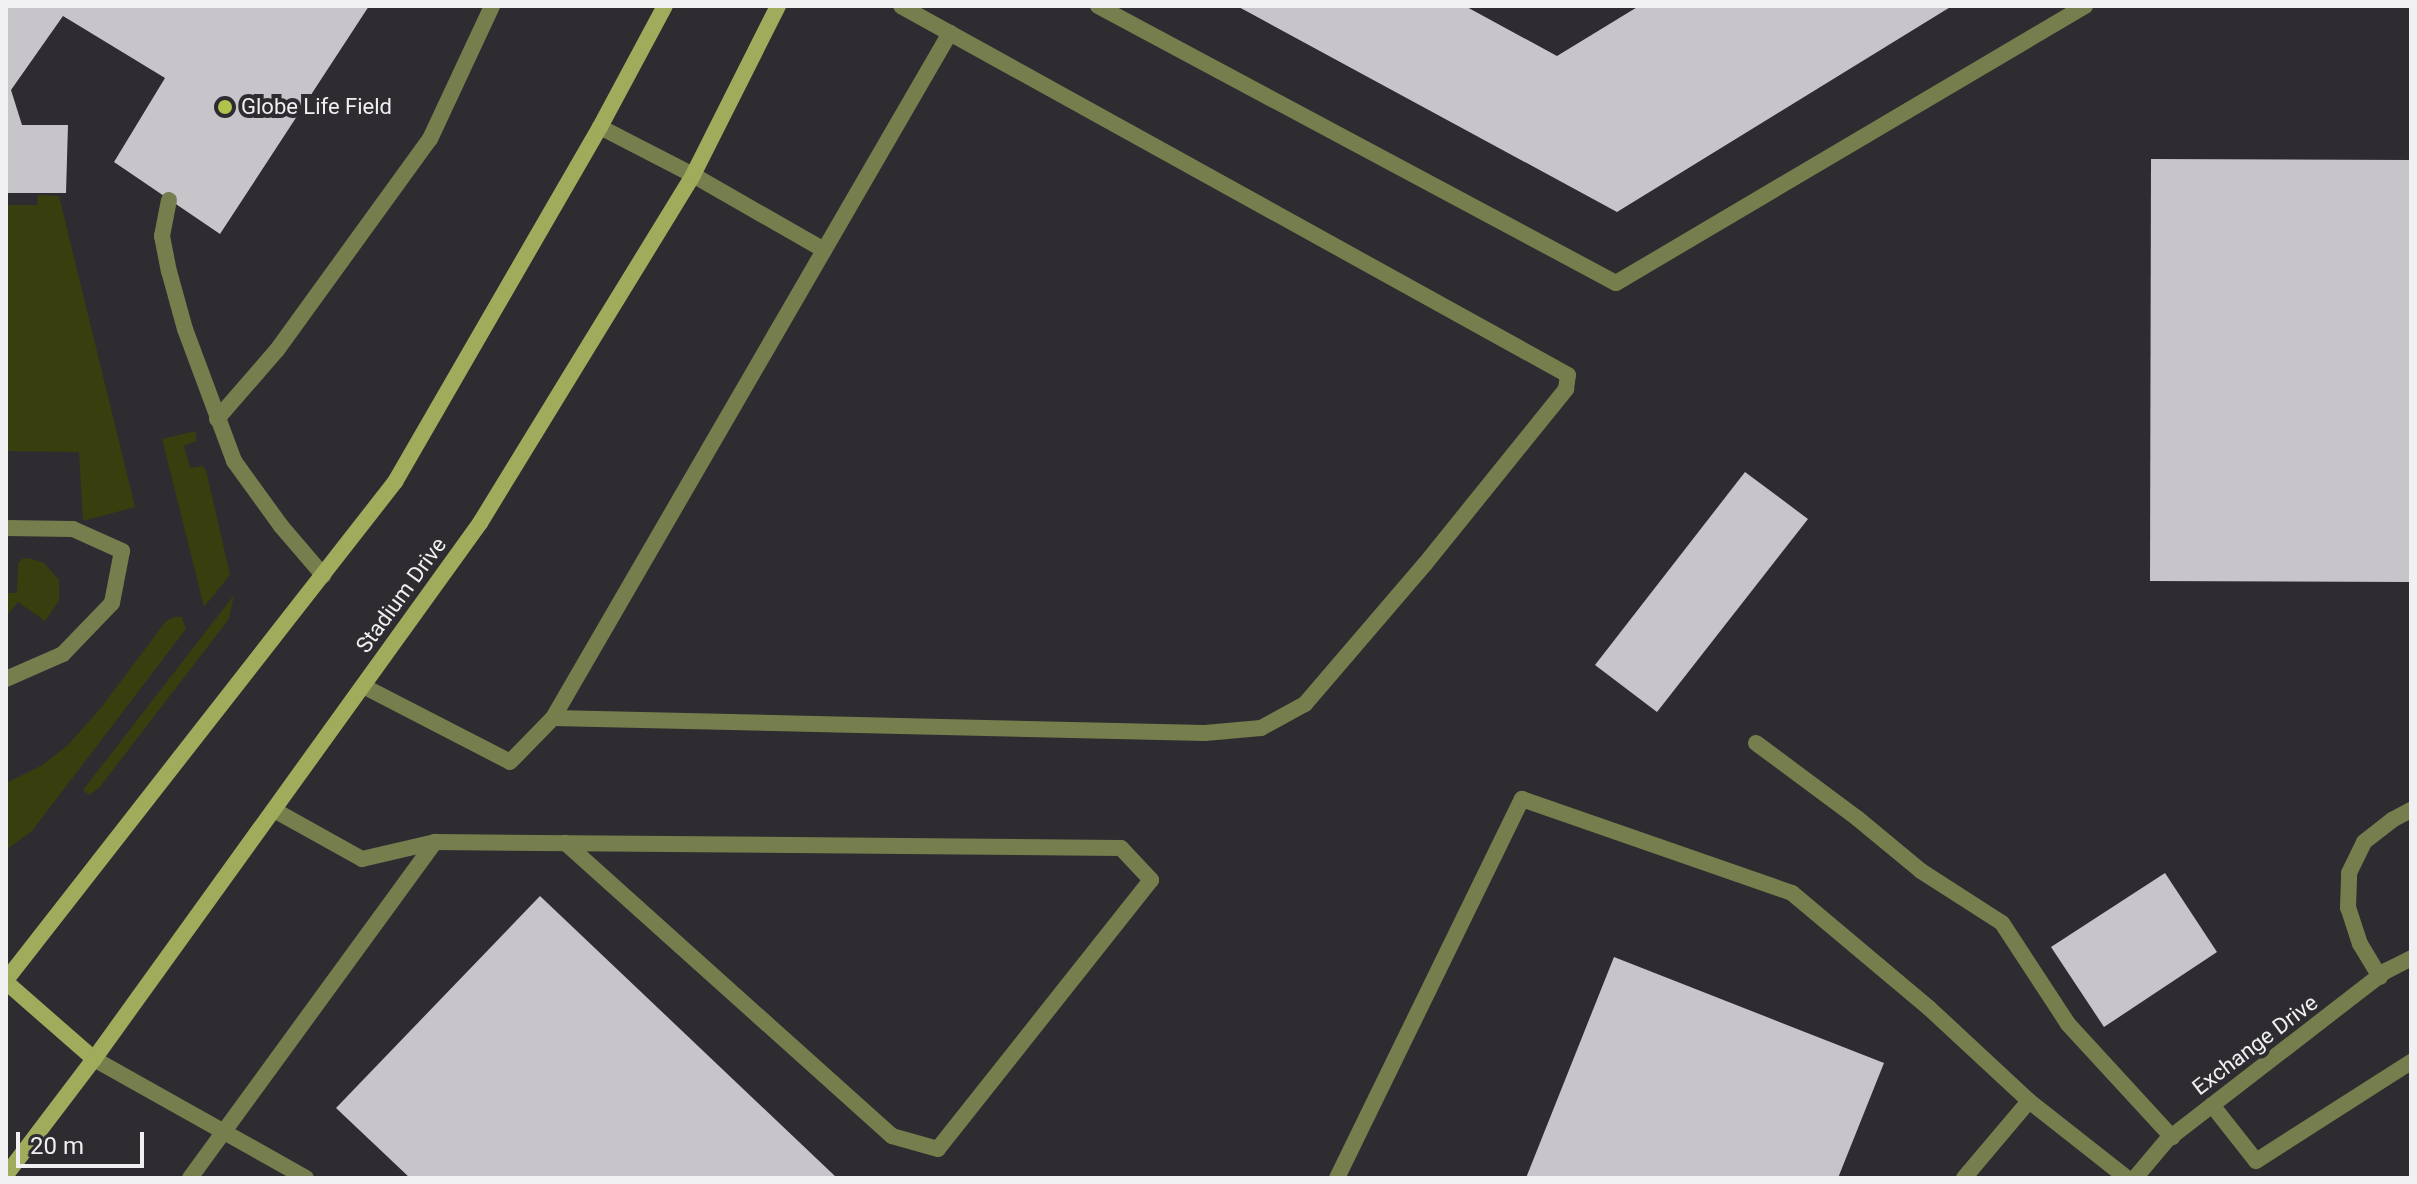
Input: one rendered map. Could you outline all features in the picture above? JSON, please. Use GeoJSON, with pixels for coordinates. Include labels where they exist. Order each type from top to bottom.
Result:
{"type":"FeatureCollection","features":[{"type":"Feature","properties":{"kind":"main road"},"geometry":{"type":"LineString","coordinates":[[94,1059],[6,981],[395,482],[600,127],[665,6]]}},
{"type":"Feature","properties":{"kind":"main road","name":"Stadium Drive"},"geometry":{"type":"LineString","coordinates":[[6,1175],[94,1059],[480,523],[693,175],[778,6]]}},
{"type":"Feature","properties":{"kind":"street"},"geometry":{"type":"LineString","coordinates":[[217,419],[277,350],[430,139],[489,19],[492,6]]}},
{"type":"Feature","properties":{"kind":"street"},"geometry":{"type":"LineString","coordinates":[[553,718],[1205,733],[1261,728],[1305,704],[1425,564],[1566,389],[1568,375],[901,6]]}},
{"type":"Feature","properties":{"kind":"street"},"geometry":{"type":"LineString","coordinates":[[1098,6],[1616,283],[2085,6]]}},
{"type":"Feature","properties":{"kind":"street"},"geometry":{"type":"LineString","coordinates":[[363,686],[510,762],[553,718],[950,33]]}},
{"type":"Feature","properties":{"kind":"street"},"geometry":{"type":"LineString","coordinates":[[600,127],[693,175],[824,250]]}},
{"type":"Feature","properties":{"kind":"street"},"geometry":{"type":"LineString","coordinates":[[169,200],[162,236],[169,271],[217,419],[234,461],[281,526],[323,575]]}},
{"type":"Feature","properties":{"kind":"street"},"geometry":{"type":"LineString","coordinates":[[6,528],[73,529],[122,551],[112,603],[63,654],[6,679]]}},
{"type":"Feature","properties":{"kind":"street"},"geometry":{"type":"LineString","coordinates":[[1756,743],[1857,818],[1921,871],[2002,923],[2068,1024],[2172,1137]]}},
{"type":"Feature","properties":{"kind":"street"},"geometry":{"type":"LineString","coordinates":[[1337,1178],[1522,799],[1792,893],[1929,1008],[2029,1101],[2127,1178]]}},
{"type":"Feature","properties":{"kind":"street"},"geometry":{"type":"LineString","coordinates":[[274,810],[362,859],[435,842],[565,843],[1121,848],[1151,880],[938,1149],[892,1136],[565,843]]}},
{"type":"Feature","properties":{"kind":"street"},"geometry":{"type":"LineString","coordinates":[[2380,977],[2360,944],[2348,908],[2349,873],[2364,842],[2392,820],[2411,810]]}},
{"type":"Feature","properties":{"kind":"street"},"geometry":{"type":"LineString","coordinates":[[190,1178],[221,1130],[435,842]]}},
{"type":"Feature","properties":{"kind":"street","name":"Exchange Drive"},"geometry":{"type":"LineString","coordinates":[[2135,1178],[2172,1137],[2212,1105],[2380,977],[2411,958]]}},
{"type":"Feature","properties":{"kind":"street"},"geometry":{"type":"LineString","coordinates":[[94,1059],[306,1178]]}},
{"type":"Feature","properties":{"kind":"street"},"geometry":{"type":"LineString","coordinates":[[2212,1105],[2256,1161],[2411,1062]]}},
{"type":"Feature","properties":{"kind":"street"},"geometry":{"type":"LineString","coordinates":[[1964,1178],[2029,1101]]}},
{"type":"Feature","properties":{"kind":"green space"},"geometry":{"type":"Polygon","coordinates":[[[38,195],[59,196],[135,507],[83,521],[79,452],[6,451],[6,205],[37,205],[38,195]]]}},
{"type":"Feature","properties":{"kind":"green space"},"geometry":{"type":"Polygon","coordinates":[[[196,431],[196,441],[184,446],[190,468],[202,466],[206,470],[230,575],[204,607],[162,439],[196,431]]]}},
{"type":"Feature","properties":{"kind":"green space"},"geometry":{"type":"Polygon","coordinates":[[[24,558],[44,563],[59,580],[59,601],[45,621],[18,602],[6,617],[6,593],[17,593],[18,563],[24,558]]]}},
{"type":"Feature","properties":{"kind":"green space"},"geometry":{"type":"Polygon","coordinates":[[[234,595],[229,619],[99,788],[89,795],[83,790],[234,595]]]}},
{"type":"Feature","properties":{"kind":"green space"},"geometry":{"type":"Polygon","coordinates":[[[182,617],[186,629],[32,831],[6,850],[6,783],[41,766],[67,746],[100,709],[166,621],[182,617]]]}},
{"type":"Feature","properties":{"kind":"building","name":"Globe Life Field"},"geometry":{"type":"Polygon","coordinates":[[[6,6],[369,6],[220,234],[114,162],[165,78],[63,16],[11,90],[22,125],[68,125],[66,193],[6,193],[6,6]]]}},
{"type":"Feature","properties":{"kind":"building"},"geometry":{"type":"Polygon","coordinates":[[[1237,6],[1465,6],[1557,56],[1639,6],[1952,6],[1617,212],[1237,6]]]}},
{"type":"Feature","properties":{"kind":"building"},"geometry":{"type":"Polygon","coordinates":[[[2151,159],[2411,160],[2411,582],[2150,581],[2151,159]]]}},
{"type":"Feature","properties":{"kind":"building"},"geometry":{"type":"Polygon","coordinates":[[[1745,472],[1808,519],[1657,712],[1595,665],[1745,472]]]}},
{"type":"Feature","properties":{"kind":"building"},"geometry":{"type":"Polygon","coordinates":[[[2165,873],[2217,952],[2104,1027],[2051,947],[2165,873]]]}},
{"type":"Feature","properties":{"kind":"building"},"geometry":{"type":"Polygon","coordinates":[[[540,896],[837,1178],[410,1178],[336,1108],[540,896]]]}},
{"type":"Feature","properties":{"kind":"building"},"geometry":{"type":"Polygon","coordinates":[[[1614,957],[1884,1063],[1838,1178],[1526,1178],[1614,957]]]}},
{"type":"Feature","properties":{"kind":"place","name":"Globe Life Field"},"geometry":{"type":"Point","coordinates":[225,107]}}]}
